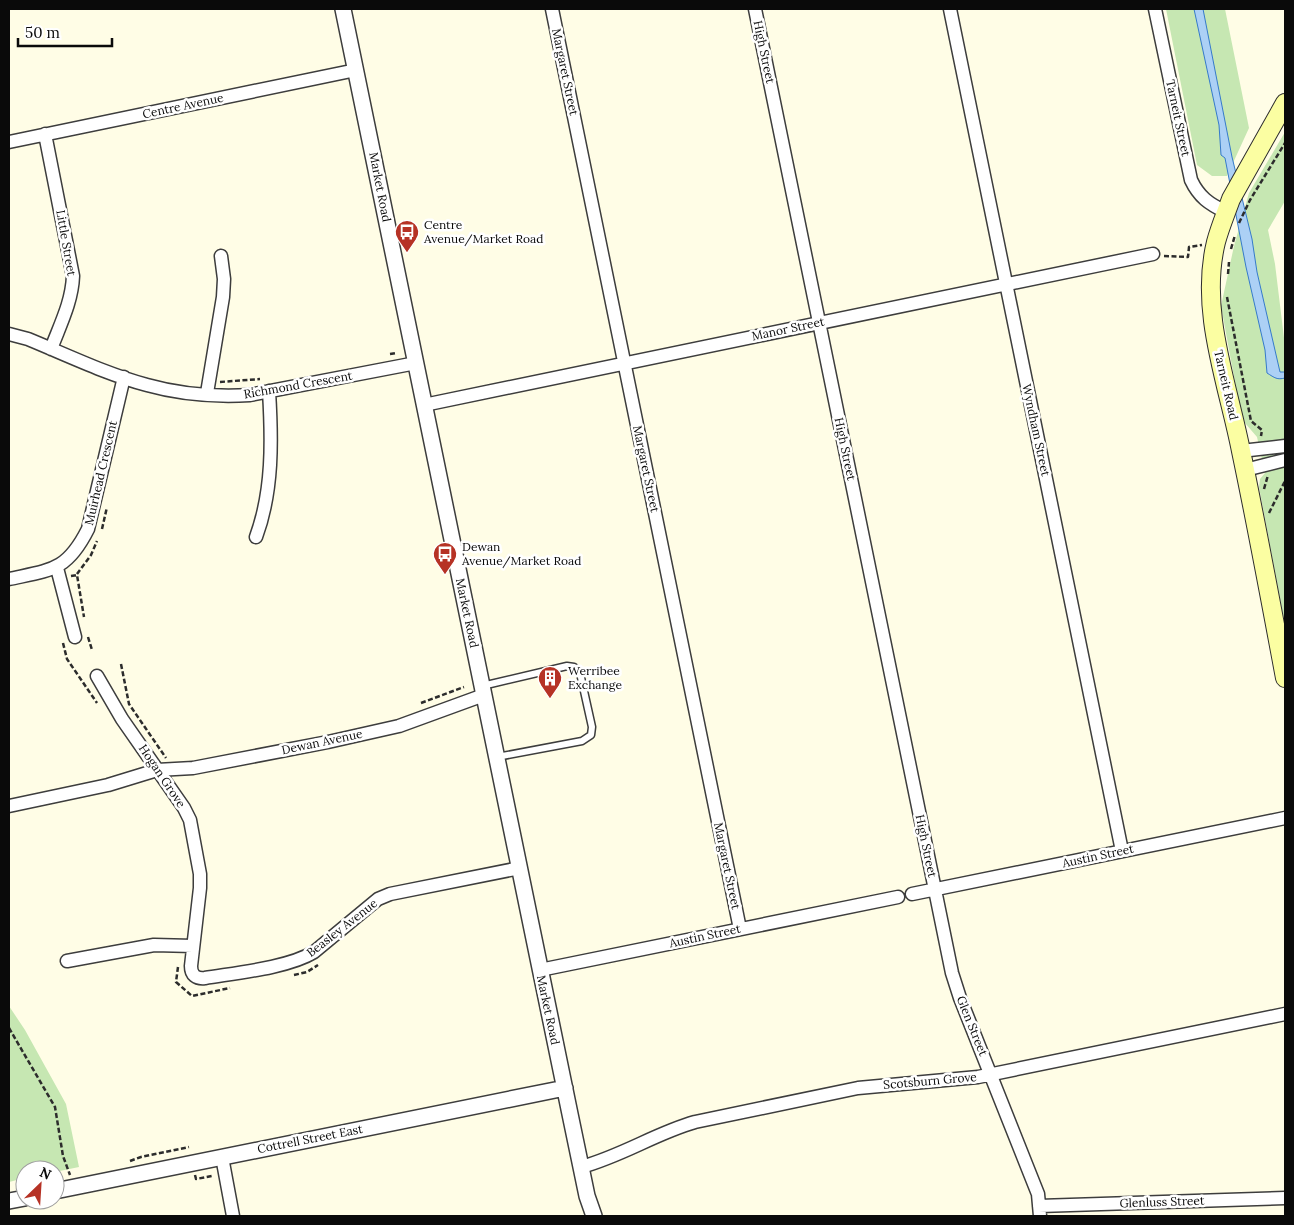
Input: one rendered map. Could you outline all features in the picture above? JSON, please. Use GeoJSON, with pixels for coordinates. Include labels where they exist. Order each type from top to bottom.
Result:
{"type":"FeatureCollection","features":[{"type":"Feature","properties":{"kind":"main road","name":"Tarneit Road"},"geometry":{"type":"LineString","coordinates":[[1285,103],[1231,199],[1226,212],[1223,248],[1211,295],[1214,328],[1245,470],[1285,678]]}},
{"type":"Feature","properties":{"kind":"street","name":"Market Road"},"geometry":{"type":"LineString","coordinates":[[344,9],[540,970],[587,1196],[594,1216]]}},
{"type":"Feature","properties":{"kind":"street","name":"Margaret Street"},"geometry":{"type":"LineString","coordinates":[[552,9],[740,929]]}},
{"type":"Feature","properties":{"kind":"street","name":"High Street"},"geometry":{"type":"LineString","coordinates":[[755,9],[935,889]]}},
{"type":"Feature","properties":{"kind":"street","name":"Wyndham Street"},"geometry":{"type":"LineString","coordinates":[[950,9],[1122,851]]}},
{"type":"Feature","properties":{"kind":"street","name":"Tarneit Street"},"geometry":{"type":"LineString","coordinates":[[1155,9],[1191,180],[1197,192],[1204,200],[1226,212]]}},
{"type":"Feature","properties":{"kind":"street","name":"Centre Avenue"},"geometry":{"type":"LineString","coordinates":[[9,142],[356,70]]}},
{"type":"Feature","properties":{"kind":"street","name":"Little Street"},"geometry":{"type":"LineString","coordinates":[[45,134],[73,276],[73,286],[68,305],[51,348]]}},
{"type":"Feature","properties":{"kind":"street","name":"Manor Street"},"geometry":{"type":"LineString","coordinates":[[424,405],[1153,254]]}},
{"type":"Feature","properties":{"kind":"street"},"geometry":{"type":"LineString","coordinates":[[207,394],[224,297],[221,256]]}},
{"type":"Feature","properties":{"kind":"street","name":"Richmond Crescent"},"geometry":{"type":"LineString","coordinates":[[9,334],[51,348],[124,377],[166,389],[228,396],[250,395],[416,363]]}},
{"type":"Feature","properties":{"kind":"street","name":"Muirhead Crescent"},"geometry":{"type":"LineString","coordinates":[[9,579],[58,574],[80,546],[88,529],[124,377]]}},
{"type":"Feature","properties":{"kind":"street"},"geometry":{"type":"LineString","coordinates":[[256,537],[269,486],[270,391]]}},
{"type":"Feature","properties":{"kind":"street"},"geometry":{"type":"LineString","coordinates":[[1241,451],[1285,446]]}},
{"type":"Feature","properties":{"kind":"street"},"geometry":{"type":"LineString","coordinates":[[1245,470],[1285,460]]}},
{"type":"Feature","properties":{"kind":"street"},"geometry":{"type":"LineString","coordinates":[[58,574],[75,638]]}},
{"type":"Feature","properties":{"kind":"street","name":"Hogan Grove"},"geometry":{"type":"LineString","coordinates":[[97,676],[122,719],[187,814],[201,882],[187,946],[193,975]]}},
{"type":"Feature","properties":{"kind":"street","name":"Dewan Avenue"},"geometry":{"type":"LineString","coordinates":[[9,806],[108,785],[157,770],[184,769],[328,742],[398,726],[483,690]]}},
{"type":"Feature","properties":{"kind":"street","name":"Austin Street"},"geometry":{"type":"LineString","coordinates":[[912,894],[1285,818]]}},
{"type":"Feature","properties":{"kind":"street","name":"Beasley Avenue"},"geometry":{"type":"LineString","coordinates":[[193,975],[205,978],[296,961],[314,952],[384,896],[520,868]]}},
{"type":"Feature","properties":{"kind":"street","name":"Glen Street"},"geometry":{"type":"LineString","coordinates":[[935,889],[955,984],[1038,1194],[1040,1211]]}},
{"type":"Feature","properties":{"kind":"street","name":"Austin Street"},"geometry":{"type":"LineString","coordinates":[[540,970],[898,897]]}},
{"type":"Feature","properties":{"kind":"street"},"geometry":{"type":"LineString","coordinates":[[67,961],[154,944],[187,946]]}},
{"type":"Feature","properties":{"kind":"street","name":"Scotsburn Grove"},"geometry":{"type":"LineString","coordinates":[[581,1167],[620,1155],[695,1122],[840,1091],[991,1075],[1285,1014]]}},
{"type":"Feature","properties":{"kind":"street","name":"Cottrell Street East"},"geometry":{"type":"LineString","coordinates":[[65,1189],[565,1088]]}},
{"type":"Feature","properties":{"kind":"street"},"geometry":{"type":"LineString","coordinates":[[222,1157],[233,1216]]}},
{"type":"Feature","properties":{"kind":"street","name":"Glenluss Street"},"geometry":{"type":"LineString","coordinates":[[1040,1211],[1285,1198]]}},
{"type":"Feature","properties":{"kind":"lane"},"geometry":{"type":"LineString","coordinates":[[483,690],[567,666],[574,667],[580,673],[592,727],[591,735],[582,741],[497,757]]}},
{"type":"Feature","properties":{"kind":"path"},"geometry":{"type":"LineString","coordinates":[[1237,227],[1250,200],[1285,142]]}},
{"type":"Feature","properties":{"kind":"path"},"geometry":{"type":"LineString","coordinates":[[1153,254],[1188,256],[1189,247],[1223,248],[1234,239],[1236,233]]}},
{"type":"Feature","properties":{"kind":"path"},"geometry":{"type":"LineString","coordinates":[[1223,248],[1234,239]]}},
{"type":"Feature","properties":{"kind":"path"},"geometry":{"type":"LineString","coordinates":[[1227,281],[1229,262]]}},
{"type":"Feature","properties":{"kind":"path"},"geometry":{"type":"LineString","coordinates":[[1226,290],[1251,421],[1262,430],[1259,442],[1260,448]]}},
{"type":"Feature","properties":{"kind":"path"},"geometry":{"type":"LineString","coordinates":[[1264,490],[1269,476],[1265,464]]}},
{"type":"Feature","properties":{"kind":"path"},"geometry":{"type":"LineString","coordinates":[[1268,513],[1285,481]]}},
{"type":"Feature","properties":{"kind":"path"},"geometry":{"type":"LineString","coordinates":[[1267,505],[1270,522]]}},
{"type":"Feature","properties":{"kind":"path"},"geometry":{"type":"LineString","coordinates":[[58,574],[77,575],[85,622]]}},
{"type":"Feature","properties":{"kind":"path"},"geometry":{"type":"LineString","coordinates":[[86,631],[92,650]]}},
{"type":"Feature","properties":{"kind":"path"},"geometry":{"type":"LineString","coordinates":[[62,636],[67,659],[102,710]]}},
{"type":"Feature","properties":{"kind":"path"},"geometry":{"type":"LineString","coordinates":[[121,664],[129,704],[167,759]]}},
{"type":"Feature","properties":{"kind":"path"},"geometry":{"type":"LineString","coordinates":[[413,707],[464,687]]}},
{"type":"Feature","properties":{"kind":"path"},"geometry":{"type":"LineString","coordinates":[[187,946],[176,982],[192,996],[231,988]]}},
{"type":"Feature","properties":{"kind":"path"},"geometry":{"type":"LineString","coordinates":[[291,976],[307,972],[322,962]]}},
{"type":"Feature","properties":{"kind":"path"},"geometry":{"type":"LineString","coordinates":[[9,1028],[55,1107],[63,1156],[73,1188]]}},
{"type":"Feature","properties":{"kind":"path"},"geometry":{"type":"LineString","coordinates":[[195,1175],[196,1179],[212,1176]]}},
{"type":"Feature","properties":{"kind":"green space"},"geometry":{"type":"Polygon","coordinates":[[[1166,9],[1225,9],[1249,128],[1227,176],[1212,176],[1197,165],[1166,9]]]}},
{"type":"Feature","properties":{"kind":"green space"},"geometry":{"type":"Polygon","coordinates":[[[1285,132],[1285,201],[1268,230],[1275,264],[1285,346],[1285,626],[1259,487],[1260,479],[1265,473],[1257,437],[1241,415],[1221,306],[1234,246],[1249,193],[1285,132]]]}},
{"type":"Feature","properties":{"kind":"green space"},"geometry":{"type":"Polygon","coordinates":[[[9,1006],[25,1030],[66,1104],[79,1167],[65,1170],[65,1160],[15,1160],[15,1180],[9,1182],[9,1006]]]}},
{"type":"Feature","properties":{"kind":"water"},"geometry":{"type":"Polygon","coordinates":[[[1194,9],[1203,9],[1232,157],[1252,239],[1257,272],[1280,372],[1285,372],[1285,378],[1276,378],[1267,373],[1265,350],[1246,267],[1225,158],[1221,155],[1219,125],[1194,9]]]}},
{"type":"Feature","properties":{"kind":"place","name":"Centre Avenue/Market Road"},"geometry":{"type":"Point","coordinates":[407,253]}},
{"type":"Feature","properties":{"kind":"place","name":"Dewan Avenue/Market Road"},"geometry":{"type":"Point","coordinates":[445,575]}},
{"type":"Feature","properties":{"kind":"place","name":"Werribee Exchange"},"geometry":{"type":"Point","coordinates":[550,699]}}]}
